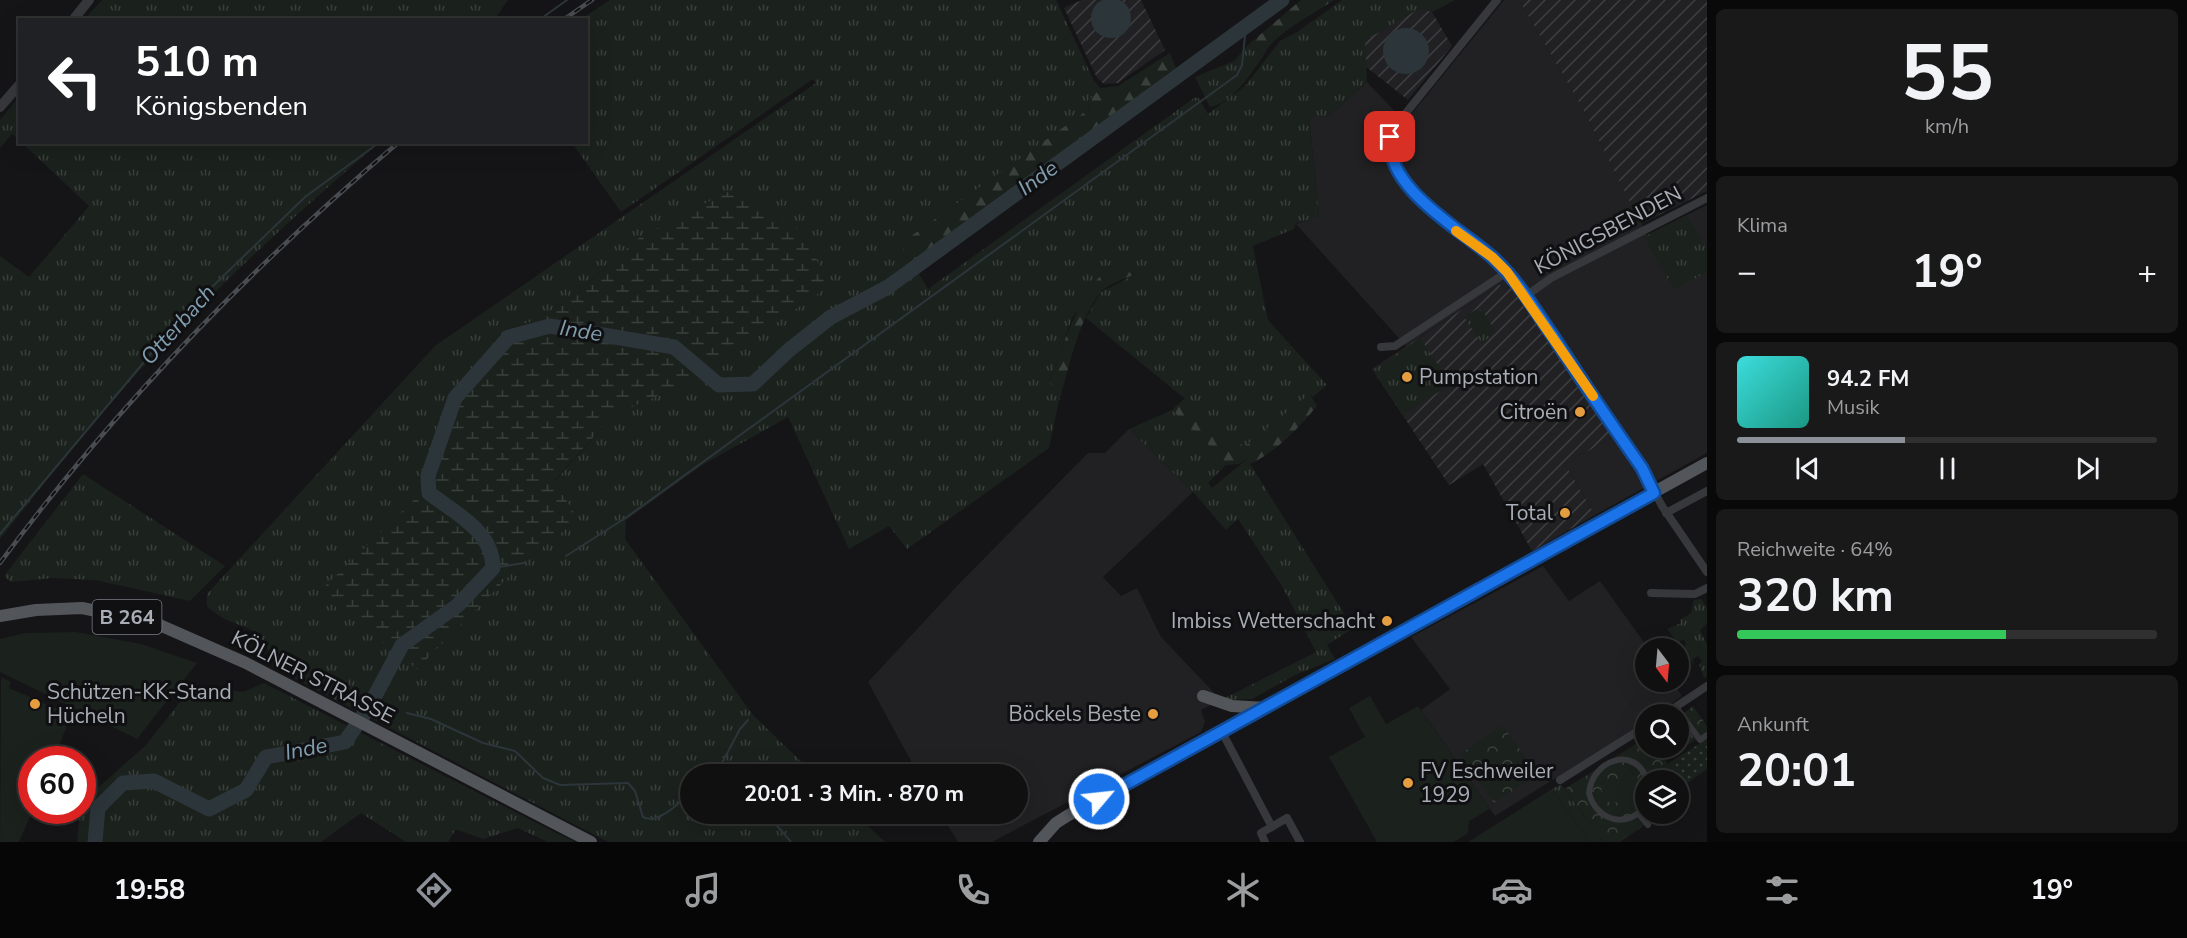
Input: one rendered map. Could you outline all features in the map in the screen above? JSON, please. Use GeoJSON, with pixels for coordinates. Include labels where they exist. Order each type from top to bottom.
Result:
{"type":"FeatureCollection","features":[{"type":"Feature","properties":{"kind":"main road"},"geometry":{"type":"LineString","coordinates":[[1039,842],[1056,823],[1067,816],[1707,463]]}},
{"type":"Feature","properties":{"kind":"main road","name":"KÖLNER STRASSE"},"geometry":{"type":"LineString","coordinates":[[0,616],[36,610],[82,608],[155,623],[246,663],[591,842]]}},
{"type":"Feature","properties":{"kind":"main road"},"geometry":{"type":"LineString","coordinates":[[1203,696],[1232,706],[1266,708]]}},
{"type":"Feature","properties":{"kind":"street"},"geometry":{"type":"LineString","coordinates":[[75,18],[89,0]]}},
{"type":"Feature","properties":{"kind":"street"},"geometry":{"type":"LineString","coordinates":[[1497,0],[1393,129],[1389,147],[1401,176],[1417,195],[1450,226],[1492,257],[1507,272]]}},
{"type":"Feature","properties":{"kind":"street"},"geometry":{"type":"LineString","coordinates":[[0,107],[18,86]]}},
{"type":"Feature","properties":{"kind":"street","name":"KÖNIGSBENDEN"},"geometry":{"type":"LineString","coordinates":[[1526,296],[1551,278],[1707,198]]}},
{"type":"Feature","properties":{"kind":"street","name":"KÖNIGSBENDEN"},"geometry":{"type":"LineString","coordinates":[[1381,347],[1395,346],[1507,272],[1526,296],[1642,468],[1666,513],[1707,572]]}},
{"type":"Feature","properties":{"kind":"street"},"geometry":{"type":"LineString","coordinates":[[1666,513],[1707,491]]}},
{"type":"Feature","properties":{"kind":"street"},"geometry":{"type":"LineString","coordinates":[[1651,593],[1695,594],[1707,588]]}},
{"type":"Feature","properties":{"kind":"street"},"geometry":{"type":"LineString","coordinates":[[1680,704],[1707,686]]}},
{"type":"Feature","properties":{"kind":"street"},"geometry":{"type":"LineString","coordinates":[[1689,725],[1700,740],[1707,735]]}},
{"type":"Feature","properties":{"kind":"street"},"geometry":{"type":"LineString","coordinates":[[1222,732],[1272,826]]}},
{"type":"Feature","properties":{"kind":"street"},"geometry":{"type":"LineString","coordinates":[[1560,780],[1635,733]]}},
{"type":"Feature","properties":{"kind":"street"},"geometry":{"type":"LineString","coordinates":[[1598,756],[1604,764]]}},
{"type":"Feature","properties":{"kind":"street"},"geometry":{"type":"LineString","coordinates":[[1635,815],[1618,820],[1605,817],[1597,811],[1589,793],[1590,782],[1596,771],[1604,764],[1617,760],[1632,763],[1641,770]]}},
{"type":"Feature","properties":{"kind":"street"},"geometry":{"type":"LineString","coordinates":[[1265,842],[1260,833],[1287,818],[1300,842]]}},
{"type":"Feature","properties":{"kind":"shaded area"},"geometry":{"type":"Polygon","coordinates":[[[1082,0],[1141,0],[1165,50],[1118,83],[1104,84],[1097,78],[1064,8],[1082,0]]]}},
{"type":"Feature","properties":{"kind":"shaded area"},"geometry":{"type":"Polygon","coordinates":[[[1103,0],[1119,0],[1129,10],[1131,18],[1129,26],[1119,36],[1111,38],[1103,36],[1093,26],[1091,18],[1093,10],[1103,0]]]}},
{"type":"Feature","properties":{"kind":"shaded area"},"geometry":{"type":"Polygon","coordinates":[[[1504,0],[1519,0],[1583,109],[1647,235],[1707,205],[1707,453],[1595,515],[1565,464],[1613,437],[1511,287],[1499,285],[1406,346],[1296,224],[1319,216],[1309,117],[1329,116],[1367,82],[1405,122],[1504,0]]]}},
{"type":"Feature","properties":{"kind":"shaded area"},"geometry":{"type":"Polygon","coordinates":[[[1519,0],[1707,0],[1707,191],[1641,224],[1583,109],[1519,0]]]}},
{"type":"Feature","properties":{"kind":"shaded area"},"geometry":{"type":"Polygon","coordinates":[[[1420,8],[1432,12],[1452,46],[1408,100],[1365,66],[1365,40],[1420,8]]]}},
{"type":"Feature","properties":{"kind":"shaded area"},"geometry":{"type":"Polygon","coordinates":[[[1406,28],[1422,35],[1429,51],[1422,67],[1406,74],[1390,67],[1383,51],[1390,35],[1406,28]]]}},
{"type":"Feature","properties":{"kind":"shaded area"},"geometry":{"type":"Polygon","coordinates":[[[1499,285],[1511,287],[1613,437],[1565,464],[1595,515],[1532,551],[1483,464],[1449,485],[1372,369],[1499,285]]]}},
{"type":"Feature","properties":{"kind":"shaded area"},"geometry":{"type":"Polygon","coordinates":[[[1129,429],[1193,492],[1103,577],[1121,596],[1137,588],[1161,637],[1221,700],[1201,710],[1205,722],[1201,732],[1028,823],[1028,764],[913,764],[868,682],[957,586],[1088,453],[1105,453],[1129,429]]]}},
{"type":"Feature","properties":{"kind":"shaded area"},"geometry":{"type":"Polygon","coordinates":[[[1543,566],[1569,601],[1600,581],[1641,638],[1635,638],[1635,692],[1679,692],[1682,696],[1671,704],[1635,704],[1635,728],[1495,816],[1421,710],[1450,689],[1411,637],[1543,566]]]}},
{"type":"Feature","properties":{"kind":"shaded area"},"geometry":{"type":"Polygon","coordinates":[[[947,824],[1026,824],[992,842],[958,842],[947,824]]]}},
{"type":"Feature","properties":{"kind":"green space"},"geometry":{"type":"Polygon","coordinates":[[[102,0],[508,0],[495,18],[86,18],[102,0]]]}},
{"type":"Feature","properties":{"kind":"green space"},"geometry":{"type":"Polygon","coordinates":[[[610,0],[1056,0],[1094,81],[1101,88],[1088,101],[1089,109],[907,254],[928,289],[1194,98],[1198,97],[1208,114],[1246,85],[1280,41],[1297,32],[1342,0],[1455,0],[1432,12],[1420,8],[1365,40],[1367,82],[1329,116],[1309,118],[1319,217],[1296,223],[1294,229],[1253,246],[1268,320],[1327,385],[1313,397],[1310,394],[1244,447],[1086,318],[1101,292],[1136,274],[1109,266],[1072,318],[1050,381],[1059,401],[1049,448],[907,549],[889,526],[849,549],[788,417],[704,464],[626,520],[625,539],[753,715],[804,764],[680,764],[680,824],[866,824],[885,842],[608,842],[273,667],[268,651],[255,632],[218,615],[207,606],[207,594],[435,346],[816,83],[813,79],[621,212],[573,144],[588,144],[588,18],[583,18],[610,0]],[[639,238],[570,299],[534,321],[504,330],[448,396],[420,495],[319,593],[522,563],[578,519],[554,482],[613,415],[692,381],[736,350],[639,238]]]}},
{"type":"Feature","properties":{"kind":"green space"},"geometry":{"type":"Polygon","coordinates":[[[1301,0],[1334,0],[1286,31],[1265,53],[1249,44],[1301,0]]]}},
{"type":"Feature","properties":{"kind":"green space"},"geometry":{"type":"Polygon","coordinates":[[[1249,44],[1265,53],[1234,93],[1210,107],[1195,77],[1234,61],[1249,44]]]}},
{"type":"Feature","properties":{"kind":"green space"},"geometry":{"type":"Polygon","coordinates":[[[1170,53],[1176,68],[912,262],[900,244],[1089,109],[1088,101],[1101,88],[1118,86],[1170,53]]]}},
{"type":"Feature","properties":{"kind":"green space"},"geometry":{"type":"Polygon","coordinates":[[[18,98],[18,139],[12,134],[0,148],[0,120],[18,98]]]}},
{"type":"Feature","properties":{"kind":"green space"},"geometry":{"type":"Polygon","coordinates":[[[23,144],[378,144],[276,234],[177,330],[100,415],[0,539],[0,256],[29,277],[89,206],[23,144]]]}},
{"type":"Feature","properties":{"kind":"green space"},"geometry":{"type":"Polygon","coordinates":[[[727,192],[760,203],[804,233],[829,286],[692,381],[613,415],[554,481],[578,519],[522,563],[417,669],[318,593],[419,495],[420,473],[448,396],[504,330],[534,321],[570,299],[639,238],[727,192]]]}},
{"type":"Feature","properties":{"kind":"green space"},"geometry":{"type":"Polygon","coordinates":[[[1687,215],[1707,250],[1707,272],[1674,290],[1644,237],[1687,215]]]}},
{"type":"Feature","properties":{"kind":"green space"},"geometry":{"type":"Polygon","coordinates":[[[1109,266],[1137,274],[1107,287],[1092,305],[1075,345],[1059,401],[1050,382],[1061,350],[1088,292],[1109,266]]]}},
{"type":"Feature","properties":{"kind":"green space"},"geometry":{"type":"Polygon","coordinates":[[[1477,309],[1483,311],[1495,331],[1482,344],[1464,317],[1477,309]]]}},
{"type":"Feature","properties":{"kind":"green space"},"geometry":{"type":"Polygon","coordinates":[[[1420,338],[1451,384],[1403,415],[1373,370],[1420,338]]]}},
{"type":"Feature","properties":{"kind":"green space"},"geometry":{"type":"Polygon","coordinates":[[[1310,394],[1317,406],[1278,446],[1250,464],[1247,459],[1239,464],[1226,465],[1213,449],[1172,410],[1185,398],[1244,447],[1310,394]]]}},
{"type":"Feature","properties":{"kind":"green space"},"geometry":{"type":"Polygon","coordinates":[[[1172,410],[1213,449],[1226,465],[1208,483],[1212,488],[1247,459],[1350,623],[1350,630],[1327,645],[1335,659],[1295,675],[1252,699],[1221,700],[1316,652],[1282,586],[1238,519],[1226,530],[1193,492],[1129,429],[1172,410]]]}},
{"type":"Feature","properties":{"kind":"green space"},"geometry":{"type":"Polygon","coordinates":[[[83,474],[225,566],[190,601],[95,580],[53,578],[11,582],[4,576],[83,474]]]}},
{"type":"Feature","properties":{"kind":"green space"},"geometry":{"type":"Polygon","coordinates":[[[1701,599],[1707,608],[1707,623],[1700,630],[1707,645],[1707,676],[1704,678],[1699,664],[1702,661],[1698,656],[1693,659],[1694,665],[1689,658],[1689,638],[1674,638],[1667,629],[1681,623],[1680,620],[1691,613],[1694,600],[1701,599]]]}},
{"type":"Feature","properties":{"kind":"green space"},"geometry":{"type":"Polygon","coordinates":[[[76,632],[141,644],[197,663],[137,739],[0,672],[0,639],[25,633],[76,632]]]}},
{"type":"Feature","properties":{"kind":"green space"},"geometry":{"type":"Polygon","coordinates":[[[1,677],[11,682],[9,688],[71,715],[59,746],[18,746],[18,824],[27,824],[19,842],[0,842],[1,677]]]}},
{"type":"Feature","properties":{"kind":"green space"},"geometry":{"type":"Polygon","coordinates":[[[264,683],[576,842],[548,842],[518,828],[483,839],[456,829],[448,842],[406,842],[361,813],[321,842],[77,842],[79,824],[96,824],[96,790],[146,745],[187,693],[205,686],[243,692],[264,683]]]}},
{"type":"Feature","properties":{"kind":"green space","name":"FV Eschweiler 1929"},"geometry":{"type":"Polygon","coordinates":[[[1370,696],[1386,724],[1418,706],[1490,809],[1469,821],[1468,833],[1454,842],[1377,842],[1329,757],[1365,737],[1349,708],[1370,696]]]}},
{"type":"Feature","properties":{"kind":"green space"},"geometry":{"type":"Polygon","coordinates":[[[1693,706],[1707,726],[1707,732],[1689,744],[1689,709],[1693,706]]]}},
{"type":"Feature","properties":{"kind":"green space"},"geometry":{"type":"Polygon","coordinates":[[[1502,725],[1538,774],[1494,803],[1459,755],[1502,725]]]}},
{"type":"Feature","properties":{"kind":"green space"},"geometry":{"type":"Polygon","coordinates":[[[1707,739],[1707,769],[1689,782],[1689,770],[1671,770],[1667,764],[1677,758],[1689,758],[1689,750],[1707,739]]]}},
{"type":"Feature","properties":{"kind":"green space"},"geometry":{"type":"Polygon","coordinates":[[[1635,744],[1635,758],[1668,758],[1665,760],[1672,770],[1635,770],[1635,824],[1646,824],[1620,842],[1603,842],[1565,789],[1635,744]]]}},
{"type":"Feature","properties":{"kind":"green space"},"geometry":{"type":"Polygon","coordinates":[[[1627,773],[1635,786],[1635,790],[1611,805],[1601,790],[1627,773]]]}},
{"type":"Feature","properties":{"kind":"green space"},"geometry":{"type":"Polygon","coordinates":[[[1561,784],[1603,842],[1589,842],[1552,789],[1561,784]]]}},
{"type":"Feature","properties":{"kind":"green space","name":"FV Eschweiler 1929"},"geometry":{"type":"Polygon","coordinates":[[[1552,789],[1589,842],[1468,842],[1552,789]]]}},
{"type":"Feature","properties":{"kind":"waterway","name":"Otterbach"},"geometry":{"type":"LineString","coordinates":[[542,18],[567,0]]}},
{"type":"Feature","properties":{"kind":"waterway","name":"Inde"},"geometry":{"type":"LineString","coordinates":[[95,842],[98,808],[123,783],[154,781],[209,809],[246,790],[266,757],[345,742],[369,707],[402,645],[458,605],[493,568],[487,543],[480,533],[429,493],[428,476],[455,398],[509,337],[550,326],[674,347],[719,385],[753,384],[789,350],[831,317],[888,287],[1282,0]]}},
{"type":"Feature","properties":{"kind":"waterway"},"geometry":{"type":"LineString","coordinates":[[566,556],[627,517],[1237,75],[1242,65],[1246,26]]}},
{"type":"Feature","properties":{"kind":"waterway","name":"Otterbach"},"geometry":{"type":"LineString","coordinates":[[0,534],[185,313],[305,197],[377,144]]}},
{"type":"Feature","properties":{"kind":"waterway"},"geometry":{"type":"LineString","coordinates":[[493,568],[524,563]]}},
{"type":"Feature","properties":{"kind":"waterway"},"geometry":{"type":"LineString","coordinates":[[369,707],[389,711]]}},
{"type":"Feature","properties":{"kind":"waterway"},"geometry":{"type":"LineString","coordinates":[[407,713],[431,719],[483,743],[515,751],[543,778],[560,785],[628,783],[635,791],[643,817],[649,819],[661,816],[680,802]]}},
{"type":"Feature","properties":{"kind":"waterway"},"geometry":{"type":"LineString","coordinates":[[721,764],[740,729],[748,720]]}},
{"type":"Feature","properties":{"kind":"waterway"},"geometry":{"type":"LineString","coordinates":[[775,824],[791,842]]}},
{"type":"Feature","properties":{"kind":"railway"},"geometry":{"type":"LineString","coordinates":[[566,18],[592,0]]}},
{"type":"Feature","properties":{"kind":"railway"},"geometry":{"type":"LineString","coordinates":[[0,563],[90,449],[187,341],[290,239],[397,144]]}},
{"type":"Feature","properties":{"kind":"slow traffic"},"geometry":{"type":"LineString","coordinates":[[1456,231],[1492,257],[1507,272],[1526,296],[1593,396]]}},
{"type":"Feature","properties":{"kind":"place","name":"Pumpstation"},"geometry":{"type":"Point","coordinates":[1407,377]}},
{"type":"Feature","properties":{"kind":"place","name":"Citroën"},"geometry":{"type":"Point","coordinates":[1580,412]}},
{"type":"Feature","properties":{"kind":"place","name":"Total"},"geometry":{"type":"Point","coordinates":[1565,513]}},
{"type":"Feature","properties":{"kind":"place","name":"Imbiss Wetterschacht"},"geometry":{"type":"Point","coordinates":[1387,621]}},
{"type":"Feature","properties":{"kind":"place","name":"Schützen-KK-Stand Hücheln"},"geometry":{"type":"Point","coordinates":[35,704]}},
{"type":"Feature","properties":{"kind":"place","name":"Böckels Beste"},"geometry":{"type":"Point","coordinates":[1153,714]}},
{"type":"Feature","properties":{"kind":"place","name":"FV Eschweiler 1929"},"geometry":{"type":"Point","coordinates":[1408,783]}},
{"type":"Feature","properties":{"kind":"route"},"geometry":{"type":"LineString","coordinates":[[1099,799],[1654,493],[1642,468],[1526,296],[1492,257],[1450,226],[1417,195],[1401,176],[1393,161],[1389,147],[1390,137]]}}]}
